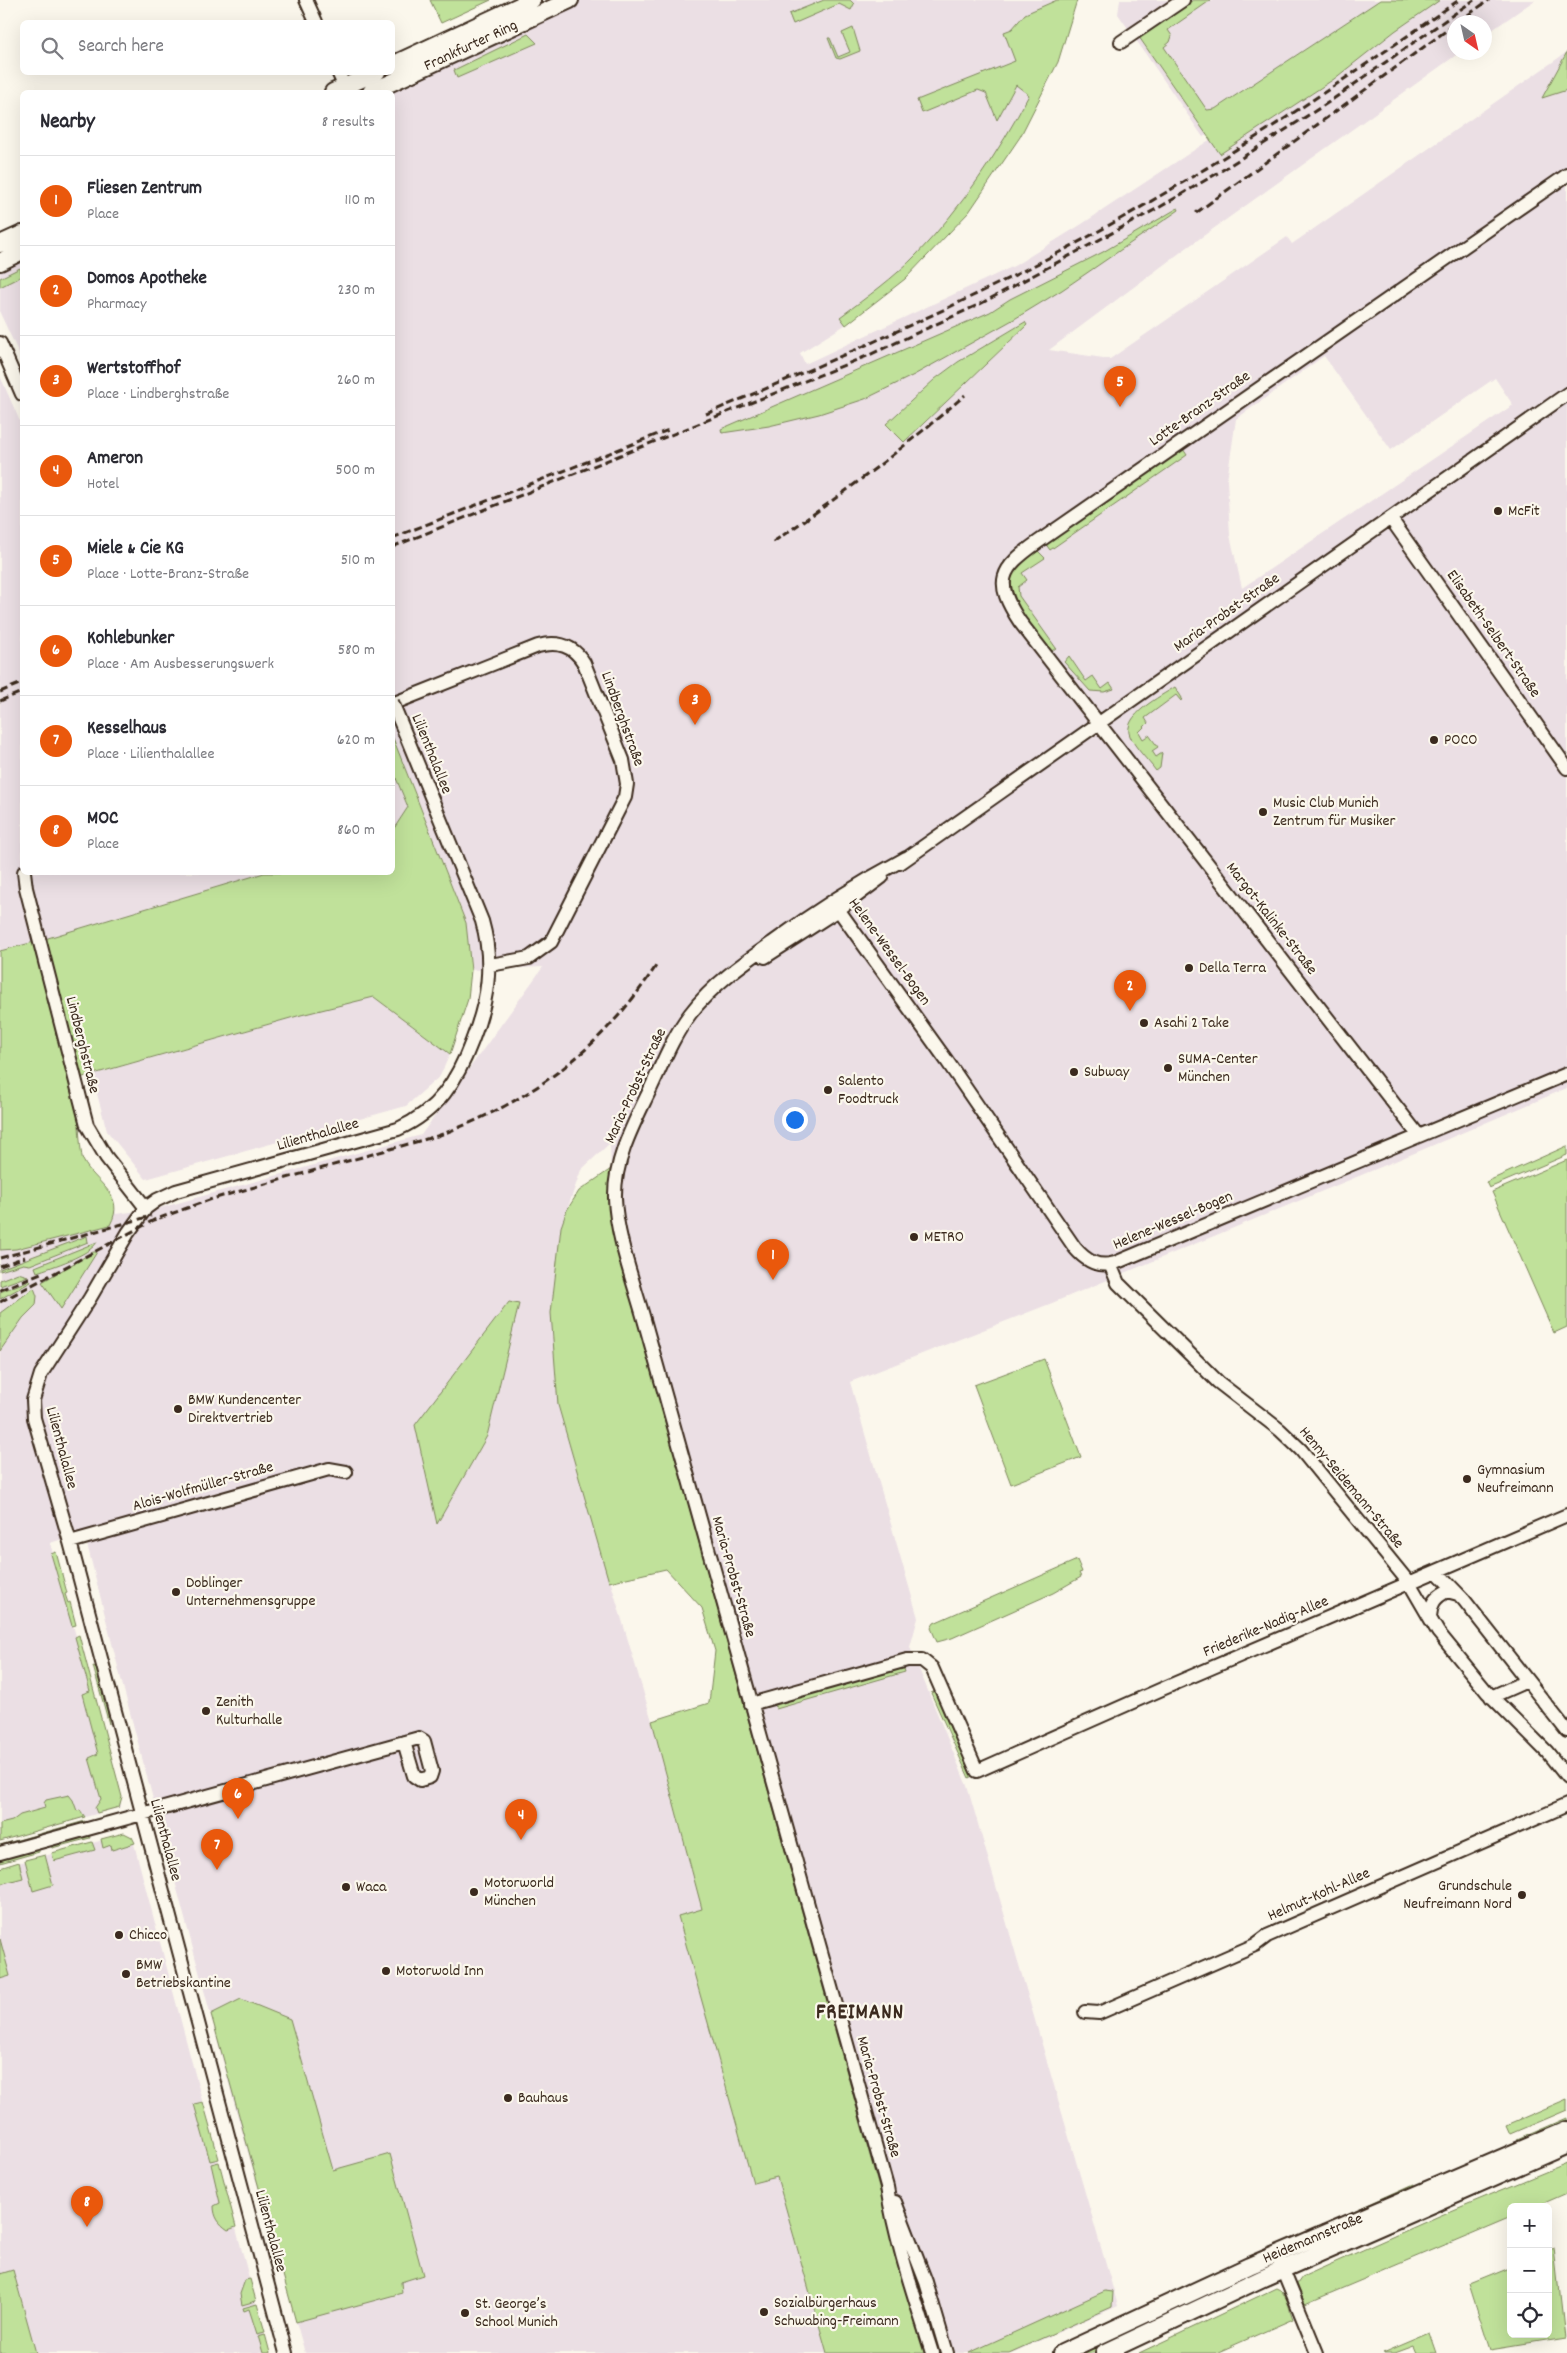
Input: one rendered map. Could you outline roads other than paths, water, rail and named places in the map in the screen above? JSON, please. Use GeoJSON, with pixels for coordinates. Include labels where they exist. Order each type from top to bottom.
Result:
{"type":"FeatureCollection","features":[{"type":"Feature","properties":{"kind":"main road","name":"Frankfurter Ring"},"geometry":{"type":"LineString","coordinates":[[395,64],[532,0]]}},
{"type":"Feature","properties":{"kind":"main road","name":"Frankfurter Ring"},"geometry":{"type":"LineString","coordinates":[[375,90],[570,0]]}},
{"type":"Feature","properties":{"kind":"main road"},"geometry":{"type":"LineString","coordinates":[[341,86],[369,75]]}},
{"type":"Feature","properties":{"kind":"main road"},"geometry":{"type":"LineString","coordinates":[[0,244],[20,235]]}},
{"type":"Feature","properties":{"kind":"main road"},"geometry":{"type":"LineString","coordinates":[[0,262],[20,252]]}},
{"type":"Feature","properties":{"kind":"main road","name":"Heidemannstraße"},"geometry":{"type":"LineString","coordinates":[[1104,2353],[1280,2262],[1567,2130]]}},
{"type":"Feature","properties":{"kind":"main road","name":"Heidemannstraße"},"geometry":{"type":"LineString","coordinates":[[1062,2353],[1567,2145]]}},
{"type":"Feature","properties":{"kind":"street"},"geometry":{"type":"LineString","coordinates":[[306,0],[315,20]]}},
{"type":"Feature","properties":{"kind":"street"},"geometry":{"type":"LineString","coordinates":[[1121,42],[1183,0]]}},
{"type":"Feature","properties":{"kind":"street","name":"Lotte-Branz-Straße"},"geometry":{"type":"LineString","coordinates":[[1098,722],[1006,602],[1002,582],[1012,564],[1020,555],[1046,536],[1567,175]]}},
{"type":"Feature","properties":{"kind":"street"},"geometry":{"type":"LineString","coordinates":[[0,343],[20,389]]}},
{"type":"Feature","properties":{"kind":"street","name":"Maria-Probst-Straße"},"geometry":{"type":"LineString","coordinates":[[932,2353],[893,2221],[887,2186],[619,1228],[615,1198],[621,1154],[672,1042],[688,1017],[710,992],[738,967],[835,906],[856,884],[906,858],[1567,394]]}},
{"type":"Feature","properties":{"kind":"street","name":"Elisabeth-Selbert-Straße"},"geometry":{"type":"LineString","coordinates":[[1391,519],[1567,768]]}},
{"type":"Feature","properties":{"kind":"street","name":"Lindberghstraße"},"geometry":{"type":"LineString","coordinates":[[395,702],[538,646],[561,644],[575,651],[584,663],[622,760],[627,784],[625,797],[551,942],[529,958],[490,965]]}},
{"type":"Feature","properties":{"kind":"street","name":"Lilienthalallee"},"geometry":{"type":"LineString","coordinates":[[286,2353],[70,1542],[34,1418],[35,1392],[47,1364],[90,1298],[128,1233],[146,1208],[176,1191],[386,1133],[408,1125],[422,1116],[448,1091],[463,1065],[484,1008],[489,982],[488,946],[482,921],[395,710]]}},
{"type":"Feature","properties":{"kind":"street","name":"Margot-Kalinke-Straße"},"geometry":{"type":"LineString","coordinates":[[1098,722],[1419,1136]]}},
{"type":"Feature","properties":{"kind":"street","name":"Lindberghstraße"},"geometry":{"type":"LineString","coordinates":[[24,875],[26,888],[87,1125],[106,1157],[146,1208]]}},
{"type":"Feature","properties":{"kind":"street","name":"Helene-Wessel-Bogen"},"geometry":{"type":"LineString","coordinates":[[835,906],[947,1061],[1075,1248],[1089,1262],[1110,1264],[1567,1074]]}},
{"type":"Feature","properties":{"kind":"street","name":"Henny-Seidemann-Straße"},"geometry":{"type":"LineString","coordinates":[[1110,1264],[1118,1283],[1205,1370],[1280,1430],[1301,1450],[1410,1584],[1430,1618],[1491,1697],[1547,1752],[1567,1777]]}},
{"type":"Feature","properties":{"kind":"street","name":"Alois-Wolfmüller-Straße"},"geometry":{"type":"LineString","coordinates":[[70,1542],[329,1469],[346,1472]]}},
{"type":"Feature","properties":{"kind":"street","name":"Friederike-Nadig-Allee"},"geometry":{"type":"LineString","coordinates":[[751,1704],[907,1660],[922,1660],[932,1668],[977,1771],[1162,1689],[1567,1515]]}},
{"type":"Feature","properties":{"kind":"street"},"geometry":{"type":"LineString","coordinates":[[1437,1572],[1458,1594],[1567,1732]]}},
{"type":"Feature","properties":{"kind":"street"},"geometry":{"type":"LineString","coordinates":[[1430,1618],[1431,1605],[1435,1598],[1447,1591],[1458,1594]]}},
{"type":"Feature","properties":{"kind":"street"},"geometry":{"type":"LineString","coordinates":[[1491,1697],[1527,1681]]}},
{"type":"Feature","properties":{"kind":"street"},"geometry":{"type":"LineString","coordinates":[[0,1853],[404,1742],[419,1738],[424,1741],[432,1771],[430,1777],[420,1780],[414,1776],[404,1742]]}},
{"type":"Feature","properties":{"kind":"street","name":"Helmut-Kohl-Allee"},"geometry":{"type":"LineString","coordinates":[[1085,2012],[1099,2012],[1254,1945],[1276,1932],[1567,1805]]}},
{"type":"Feature","properties":{"kind":"street","name":"Maria-Probst-Straße"},"geometry":{"type":"LineString","coordinates":[[887,2186],[926,2282],[947,2353]]}},
{"type":"Feature","properties":{"kind":"street"},"geometry":{"type":"LineString","coordinates":[[1280,2262],[1317,2353]]}},
{"type":"Feature","properties":{"kind":"railway"},"geometry":{"type":"LineString","coordinates":[[706,414],[926,318],[1013,276],[1108,226],[1211,165],[1312,101],[1459,0]]}},
{"type":"Feature","properties":{"kind":"railway"},"geometry":{"type":"LineString","coordinates":[[395,546],[867,356],[982,303],[1160,207],[1221,171],[1329,102],[1474,0]]}},
{"type":"Feature","properties":{"kind":"railway"},"geometry":{"type":"LineString","coordinates":[[1468,15],[1489,0]]}},
{"type":"Feature","properties":{"kind":"railway"},"geometry":{"type":"LineString","coordinates":[[1196,213],[1447,30]]}},
{"type":"Feature","properties":{"kind":"railway"},"geometry":{"type":"LineString","coordinates":[[773,542],[871,472],[965,395]]}},
{"type":"Feature","properties":{"kind":"railway"},"geometry":{"type":"LineString","coordinates":[[395,537],[671,429]]}},
{"type":"Feature","properties":{"kind":"railway"},"geometry":{"type":"LineString","coordinates":[[0,692],[20,684]]}},
{"type":"Feature","properties":{"kind":"railway"},"geometry":{"type":"LineString","coordinates":[[0,701],[20,693]]}},
{"type":"Feature","properties":{"kind":"railway"},"geometry":{"type":"LineString","coordinates":[[0,1302],[154,1220],[212,1199],[437,1136],[472,1122],[504,1106],[534,1089],[589,1046],[636,994],[658,963]]}},
{"type":"Feature","properties":{"kind":"railway"},"geometry":{"type":"LineString","coordinates":[[0,1258],[151,1216]]}},
{"type":"Feature","properties":{"kind":"railway"},"geometry":{"type":"LineString","coordinates":[[0,1266],[25,1257]]}},
{"type":"Feature","properties":{"kind":"railway"},"geometry":{"type":"LineString","coordinates":[[0,1290],[41,1273]]}},
{"type":"Feature","properties":{"kind":"place","name":"Miele & Cie KG"},"geometry":{"type":"Point","coordinates":[1120,407]}},
{"type":"Feature","properties":{"kind":"place","name":"McFit"},"geometry":{"type":"Point","coordinates":[1498,511]}},
{"type":"Feature","properties":{"kind":"place","name":"Wertstoffhof"},"geometry":{"type":"Point","coordinates":[695,725]}},
{"type":"Feature","properties":{"kind":"place","name":"POCO"},"geometry":{"type":"Point","coordinates":[1434,740]}},
{"type":"Feature","properties":{"kind":"place","name":"Music Club Munich Zentrum für Musiker"},"geometry":{"type":"Point","coordinates":[1263,812]}},
{"type":"Feature","properties":{"kind":"place","name":"Della Terra"},"geometry":{"type":"Point","coordinates":[1189,968]}},
{"type":"Feature","properties":{"kind":"place","name":"Domos Apotheke"},"geometry":{"type":"Point","coordinates":[1130,1011]}},
{"type":"Feature","properties":{"kind":"place","name":"Asahi 2 Take"},"geometry":{"type":"Point","coordinates":[1144,1023]}},
{"type":"Feature","properties":{"kind":"place","name":"SUMA-Center München"},"geometry":{"type":"Point","coordinates":[1168,1068]}},
{"type":"Feature","properties":{"kind":"place","name":"Subway"},"geometry":{"type":"Point","coordinates":[1074,1072]}},
{"type":"Feature","properties":{"kind":"place","name":"Salento Foodtruck"},"geometry":{"type":"Point","coordinates":[828,1090]}},
{"type":"Feature","properties":{"kind":"place","name":"METRO"},"geometry":{"type":"Point","coordinates":[914,1237]}},
{"type":"Feature","properties":{"kind":"place","name":"Fliesen Zentrum"},"geometry":{"type":"Point","coordinates":[773,1280]}},
{"type":"Feature","properties":{"kind":"place","name":"BMW Kundencenter Direktvertrieb"},"geometry":{"type":"Point","coordinates":[178,1409]}},
{"type":"Feature","properties":{"kind":"place","name":"Gymnasium Neufreimann"},"geometry":{"type":"Point","coordinates":[1467,1479]}},
{"type":"Feature","properties":{"kind":"place","name":"Doblinger Unternehmensgruppe"},"geometry":{"type":"Point","coordinates":[176,1592]}},
{"type":"Feature","properties":{"kind":"place","name":"Zenith Kulturhalle"},"geometry":{"type":"Point","coordinates":[206,1711]}},
{"type":"Feature","properties":{"kind":"place","name":"Kohlebunker"},"geometry":{"type":"Point","coordinates":[238,1819]}},
{"type":"Feature","properties":{"kind":"place","name":"Ameron"},"geometry":{"type":"Point","coordinates":[521,1840]}},
{"type":"Feature","properties":{"kind":"place","name":"Kesselhaus"},"geometry":{"type":"Point","coordinates":[217,1870]}},
{"type":"Feature","properties":{"kind":"place","name":"Waca"},"geometry":{"type":"Point","coordinates":[346,1887]}},
{"type":"Feature","properties":{"kind":"place","name":"Motorworld München"},"geometry":{"type":"Point","coordinates":[474,1892]}},
{"type":"Feature","properties":{"kind":"place","name":"Grundschule Neufreimann Nord"},"geometry":{"type":"Point","coordinates":[1522,1895]}},
{"type":"Feature","properties":{"kind":"place","name":"Chicco"},"geometry":{"type":"Point","coordinates":[119,1935]}},
{"type":"Feature","properties":{"kind":"place","name":"Motorwold Inn"},"geometry":{"type":"Point","coordinates":[386,1971]}},
{"type":"Feature","properties":{"kind":"place","name":"BMW Betriebskantine"},"geometry":{"type":"Point","coordinates":[126,1974]}},
{"type":"Feature","properties":{"kind":"place","name":"Bauhaus"},"geometry":{"type":"Point","coordinates":[508,2098]}},
{"type":"Feature","properties":{"kind":"place","name":"MOC"},"geometry":{"type":"Point","coordinates":[87,2227]}},
{"type":"Feature","properties":{"kind":"place","name":"Sozialbürgerhaus Schwabing-Freimann"},"geometry":{"type":"Point","coordinates":[764,2312]}},
{"type":"Feature","properties":{"kind":"place","name":"St. George’s School Munich"},"geometry":{"type":"Point","coordinates":[465,2313]}},
{"type":"Feature","properties":{"kind":"district","name":"FREIMANN"},"geometry":{"type":"Point","coordinates":[860,2014]}}]}
